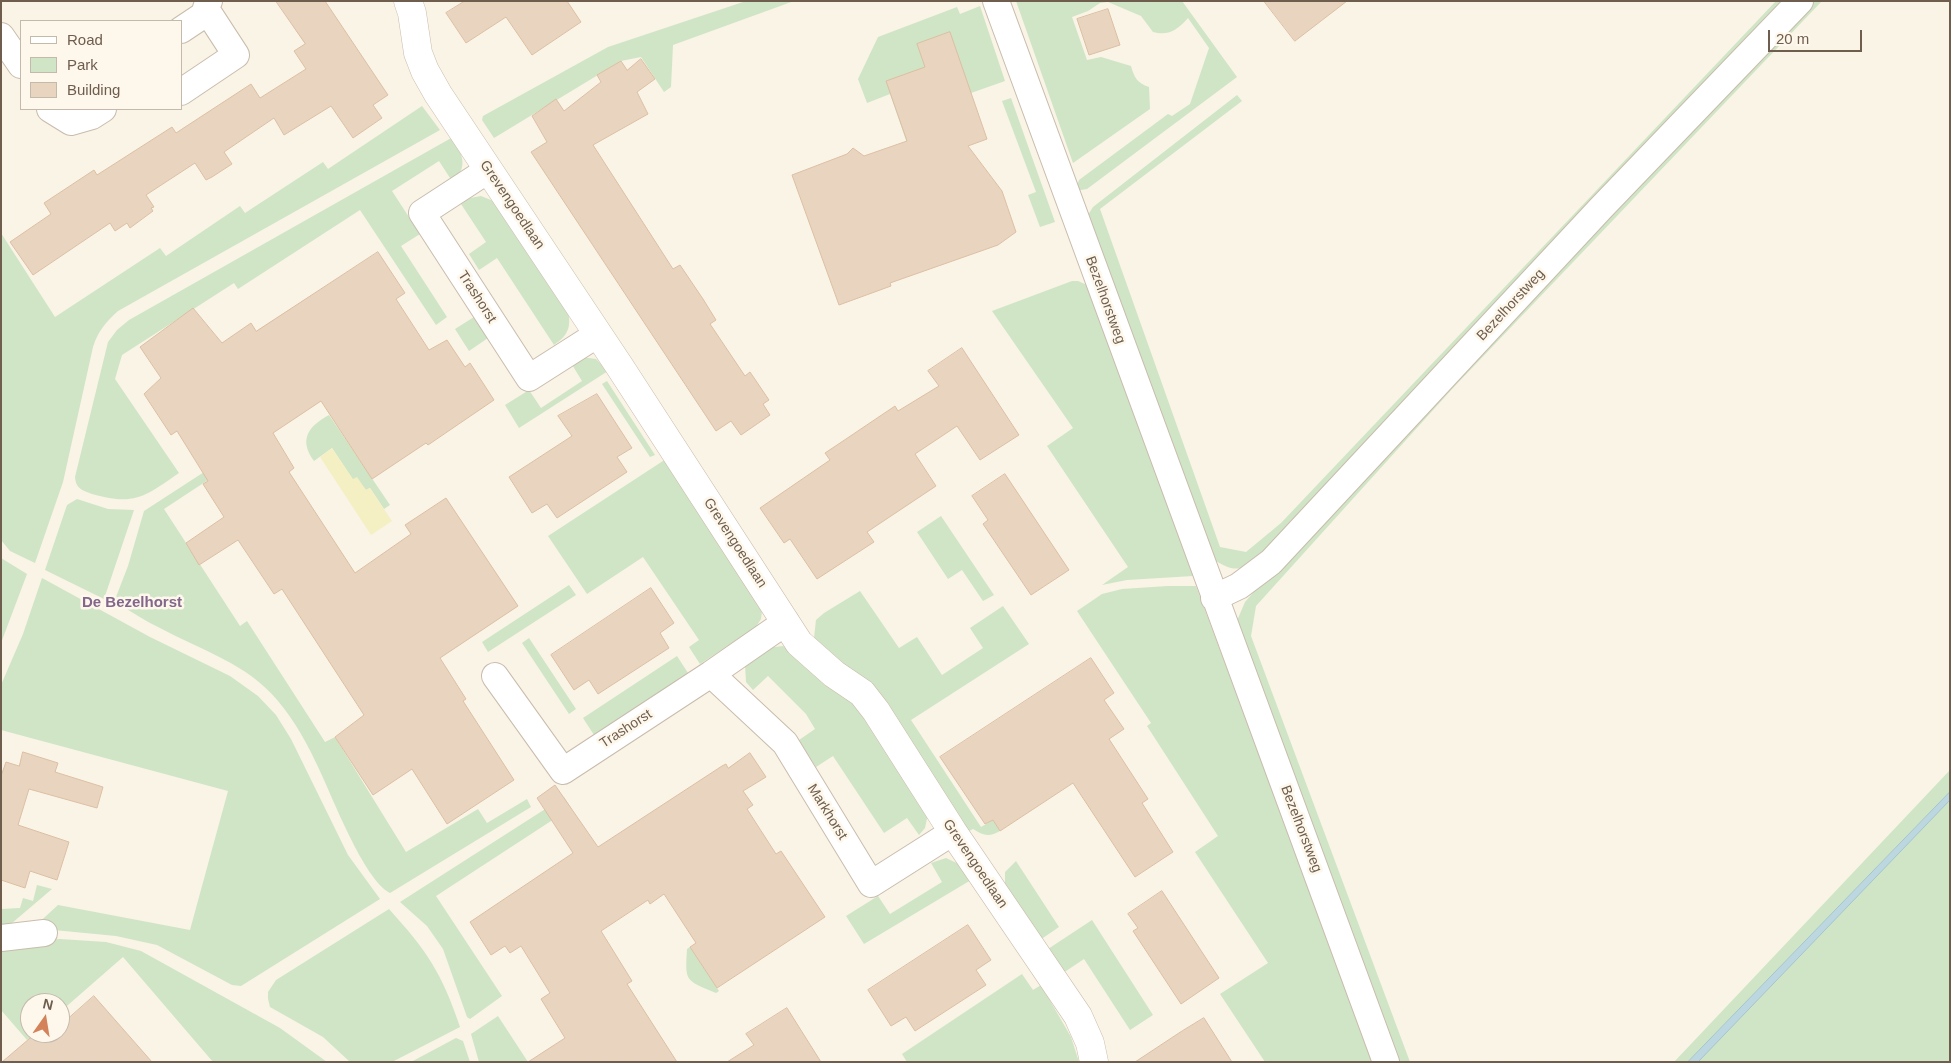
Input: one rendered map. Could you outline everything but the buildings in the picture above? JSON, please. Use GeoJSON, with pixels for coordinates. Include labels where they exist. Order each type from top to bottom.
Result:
{"type":"FeatureCollection","features":[{"type":"Feature","properties":{"kind":"street","name":"Grevengoedlaan"},"geometry":{"type":"LineString","coordinates":[[408,1],[412,13],[418,53],[425,71],[488,170],[598,334],[799,643],[814,658],[862,692],[867,699],[953,832],[1078,1016],[1090,1043],[1094,1062]]}},
{"type":"Feature","properties":{"kind":"street","name":"Bezelhorstweg"},"geometry":{"type":"LineString","coordinates":[[996,1],[1386,1062]]}},
{"type":"Feature","properties":{"kind":"street","name":"Bezelhorstweg"},"geometry":{"type":"LineString","coordinates":[[1214,598],[1238,586],[1271,562],[1601,208],[1800,1]]}},
{"type":"Feature","properties":{"kind":"street"},"geometry":{"type":"LineString","coordinates":[[182,29],[208,7],[236,55],[182,91]]}},
{"type":"Feature","properties":{"kind":"street"},"geometry":{"type":"LineString","coordinates":[[1,36],[20,64]]}},
{"type":"Feature","properties":{"kind":"street"},"geometry":{"type":"LineString","coordinates":[[52,110],[71,122],[92,116],[101,110]]}},
{"type":"Feature","properties":{"kind":"street","name":"Trashorst"},"geometry":{"type":"LineString","coordinates":[[488,170],[422,213],[529,378],[598,334]]}},
{"type":"Feature","properties":{"kind":"street","name":"Trashorst"},"geometry":{"type":"LineString","coordinates":[[495,676],[563,771],[711,674],[786,622]]}},
{"type":"Feature","properties":{"kind":"street","name":"Markhorst"},"geometry":{"type":"LineString","coordinates":[[711,674],[784,743],[871,884],[953,832]]}},
{"type":"Feature","properties":{"kind":"street"},"geometry":{"type":"LineString","coordinates":[[1,938],[44,933]]}},
{"type":"Feature","properties":{"kind":"green space"},"geometry":{"type":"Polygon","coordinates":[[[746,1],[794,1],[673,45],[671,87],[664,92],[641,57],[621,61],[494,138],[482,120],[483,116],[608,47],[746,1]]]}},
{"type":"Feature","properties":{"kind":"green space"},"geometry":{"type":"Polygon","coordinates":[[[1016,1],[1182,1],[1237,77],[1087,189],[1075,191],[1079,180],[1168,114],[1172,116],[1190,104],[1209,48],[1188,18],[1172,31],[1164,33],[1153,32],[1141,16],[1108,2],[1100,3],[1088,11],[1072,17],[1087,60],[1101,57],[1131,66],[1137,79],[1149,87],[1150,109],[1073,163],[1016,1]]]}},
{"type":"Feature","properties":{"kind":"green space"},"geometry":{"type":"Polygon","coordinates":[[[1776,1],[1789,1],[1253,566],[1231,568],[1211,558],[1086,218],[1093,207],[1237,95],[1242,101],[1100,209],[1220,547],[1246,552],[1281,523],[1776,1]]]}},
{"type":"Feature","properties":{"kind":"green space"},"geometry":{"type":"Polygon","coordinates":[[[1812,1],[1822,1],[1453,388],[1256,606],[1251,636],[1410,1062],[1400,1062],[1236,623],[1245,602],[1264,580],[1812,1]]]}},
{"type":"Feature","properties":{"kind":"green space"},"geometry":{"type":"Polygon","coordinates":[[[980,6],[1005,81],[971,93],[907,143],[890,94],[867,103],[858,79],[878,37],[957,7],[960,14],[980,6]]]}},
{"type":"Feature","properties":{"kind":"green space"},"geometry":{"type":"Polygon","coordinates":[[[1011,98],[1055,222],[1040,227],[1028,195],[1036,192],[1002,101],[1011,98]]]}},
{"type":"Feature","properties":{"kind":"green space"},"geometry":{"type":"Polygon","coordinates":[[[422,106],[440,130],[118,311],[110,319],[100,331],[93,347],[63,482],[35,563],[10,551],[1,540],[1,233],[55,317],[160,248],[166,256],[240,206],[245,213],[323,162],[328,169],[422,106]]]}},
{"type":"Feature","properties":{"kind":"green space"},"geometry":{"type":"Polygon","coordinates":[[[453,137],[459,148],[462,160],[461,171],[458,176],[452,181],[439,161],[392,191],[420,234],[401,246],[447,317],[436,325],[360,210],[238,289],[234,283],[122,355],[115,379],[179,473],[157,488],[129,499],[107,498],[92,494],[78,487],[75,477],[108,342],[117,330],[129,320],[453,137]]]}},
{"type":"Feature","properties":{"kind":"green space"},"geometry":{"type":"Polygon","coordinates":[[[481,196],[496,202],[567,308],[568,329],[563,337],[554,345],[497,258],[479,270],[469,254],[486,242],[461,204],[470,198],[481,196]]]}},
{"type":"Feature","properties":{"kind":"green space"},"geometry":{"type":"Polygon","coordinates":[[[1072,281],[1078,281],[1087,285],[1193,576],[1127,580],[1102,585],[1128,567],[1047,446],[1073,428],[992,311],[1072,281]]]}},
{"type":"Feature","properties":{"kind":"green space"},"geometry":{"type":"Polygon","coordinates":[[[474,317],[488,338],[469,351],[455,329],[474,317]]]}},
{"type":"Feature","properties":{"kind":"green space"},"geometry":{"type":"Polygon","coordinates":[[[582,357],[596,359],[608,371],[519,428],[505,405],[529,390],[541,408],[582,381],[571,363],[582,357]]]}},
{"type":"Feature","properties":{"kind":"green space"},"geometry":{"type":"Polygon","coordinates":[[[607,381],[655,455],[650,457],[602,384],[607,381]]]}},
{"type":"Feature","properties":{"kind":"green space"},"geometry":{"type":"Polygon","coordinates":[[[329,415],[390,505],[384,509],[370,488],[366,490],[353,480],[332,448],[314,461],[309,453],[306,440],[308,434],[316,424],[329,415]]]}},
{"type":"Feature","properties":{"kind":"green space"},"geometry":{"type":"Polygon","coordinates":[[[238,450],[243,457],[164,509],[240,626],[247,621],[325,742],[335,737],[406,852],[478,809],[487,823],[527,799],[531,807],[390,893],[380,885],[360,855],[296,725],[266,688],[238,667],[154,625],[117,603],[116,597],[128,566],[144,511],[238,450]]]}},
{"type":"Feature","properties":{"kind":"green space"},"geometry":{"type":"Polygon","coordinates":[[[666,459],[762,611],[761,619],[756,627],[700,664],[689,647],[699,640],[643,557],[587,594],[548,536],[666,459]]]}},
{"type":"Feature","properties":{"kind":"green space"},"geometry":{"type":"Polygon","coordinates":[[[77,499],[108,509],[134,510],[104,599],[45,570],[67,505],[77,499]]]}},
{"type":"Feature","properties":{"kind":"green space"},"geometry":{"type":"Polygon","coordinates":[[[941,516],[994,595],[983,601],[962,570],[948,579],[917,532],[941,516]]]}},
{"type":"Feature","properties":{"kind":"green space"},"geometry":{"type":"Polygon","coordinates":[[[1,558],[27,574],[1,643],[1,558]]]}},
{"type":"Feature","properties":{"kind":"green space"},"geometry":{"type":"Polygon","coordinates":[[[42,578],[150,637],[230,676],[258,696],[276,715],[291,739],[348,855],[380,899],[241,986],[232,985],[157,945],[116,936],[33,928],[58,905],[190,930],[228,791],[1,730],[1,685],[23,634],[42,578]]]}},
{"type":"Feature","properties":{"kind":"green space"},"geometry":{"type":"Polygon","coordinates":[[[569,585],[576,595],[488,652],[482,642],[569,585]]]}},
{"type":"Feature","properties":{"kind":"green space"},"geometry":{"type":"Polygon","coordinates":[[[1196,586],[1374,1062],[1265,1062],[1220,994],[1268,963],[1195,852],[1218,836],[1147,726],[1151,723],[1077,611],[1102,594],[1122,589],[1196,586]]]}},
{"type":"Feature","properties":{"kind":"green space"},"geometry":{"type":"Polygon","coordinates":[[[860,591],[899,648],[917,637],[942,675],[983,648],[970,628],[1003,606],[1029,644],[911,720],[981,827],[993,820],[1000,831],[990,835],[973,829],[967,832],[871,683],[834,660],[821,648],[814,638],[816,620],[860,591]]]}},
{"type":"Feature","properties":{"kind":"green space"},"geometry":{"type":"Polygon","coordinates":[[[529,638],[576,709],[569,714],[522,643],[529,638]]]}},
{"type":"Feature","properties":{"kind":"green space"},"geometry":{"type":"Polygon","coordinates":[[[783,646],[853,703],[861,713],[928,814],[925,828],[919,835],[907,818],[884,833],[833,756],[816,767],[799,740],[815,729],[806,714],[768,676],[753,690],[746,682],[745,664],[767,648],[783,646]]]}},
{"type":"Feature","properties":{"kind":"green space"},"geometry":{"type":"Polygon","coordinates":[[[677,656],[688,673],[594,735],[583,718],[677,656]]]}},
{"type":"Feature","properties":{"kind":"green space"},"geometry":{"type":"Polygon","coordinates":[[[1950,770],[1950,1062],[1674,1062],[1950,770]]]}},
{"type":"Feature","properties":{"kind":"green space"},"geometry":{"type":"Polygon","coordinates":[[[564,797],[571,808],[436,896],[502,996],[470,1019],[467,1017],[443,949],[427,926],[400,902],[564,797]]]}},
{"type":"Feature","properties":{"kind":"green space"},"geometry":{"type":"Polygon","coordinates":[[[946,858],[961,865],[971,880],[864,944],[846,916],[878,896],[890,914],[942,882],[931,863],[946,858]]]}},
{"type":"Feature","properties":{"kind":"green space"},"geometry":{"type":"Polygon","coordinates":[[[1016,861],[1059,927],[1040,940],[1005,887],[1005,872],[1016,861]]]}},
{"type":"Feature","properties":{"kind":"green space"},"geometry":{"type":"Polygon","coordinates":[[[37,885],[52,889],[5,929],[1,930],[1,909],[20,908],[23,898],[33,901],[37,885]]]}},
{"type":"Feature","properties":{"kind":"green space"},"geometry":{"type":"Polygon","coordinates":[[[389,909],[414,938],[440,977],[460,1027],[392,1062],[350,1062],[323,1037],[270,1007],[268,992],[276,980],[389,909]]]}},
{"type":"Feature","properties":{"kind":"green space"},"geometry":{"type":"Polygon","coordinates":[[[1092,920],[1153,1015],[1130,1030],[1084,959],[1063,973],[1048,949],[1092,920]]]}},
{"type":"Feature","properties":{"kind":"green space"},"geometry":{"type":"Polygon","coordinates":[[[60,939],[106,942],[141,951],[280,1028],[327,1062],[213,1062],[123,957],[70,1003],[70,993],[20,993],[20,1032],[1,1010],[1,944],[60,939]]]}},
{"type":"Feature","properties":{"kind":"green space"},"geometry":{"type":"Polygon","coordinates":[[[690,947],[719,991],[716,993],[689,979],[686,960],[687,949],[690,947]]]}},
{"type":"Feature","properties":{"kind":"green space"},"geometry":{"type":"Polygon","coordinates":[[[1022,974],[1033,990],[1041,985],[1071,1037],[1079,1062],[907,1062],[902,1054],[1022,974]]]}},
{"type":"Feature","properties":{"kind":"green space"},"geometry":{"type":"Polygon","coordinates":[[[498,1016],[528,1062],[479,1062],[471,1034],[498,1016]]]}},
{"type":"Feature","properties":{"kind":"green space"},"geometry":{"type":"Polygon","coordinates":[[[456,1038],[463,1041],[470,1062],[411,1062],[456,1038]]]}},
{"type":"Feature","properties":{"kind":"sand"},"geometry":{"type":"Polygon","coordinates":[[[332,448],[353,479],[357,477],[366,490],[370,488],[392,521],[371,535],[320,457],[332,448]]]}},
{"type":"Feature","properties":{"kind":"water"},"geometry":{"type":"Polygon","coordinates":[[[1950,792],[1950,800],[1698,1062],[1688,1062],[1950,792]]]}},
{"type":"Feature","properties":{"kind":"district","name":"De Bezelhorst"},"geometry":{"type":"Point","coordinates":[132,603]}}]}
